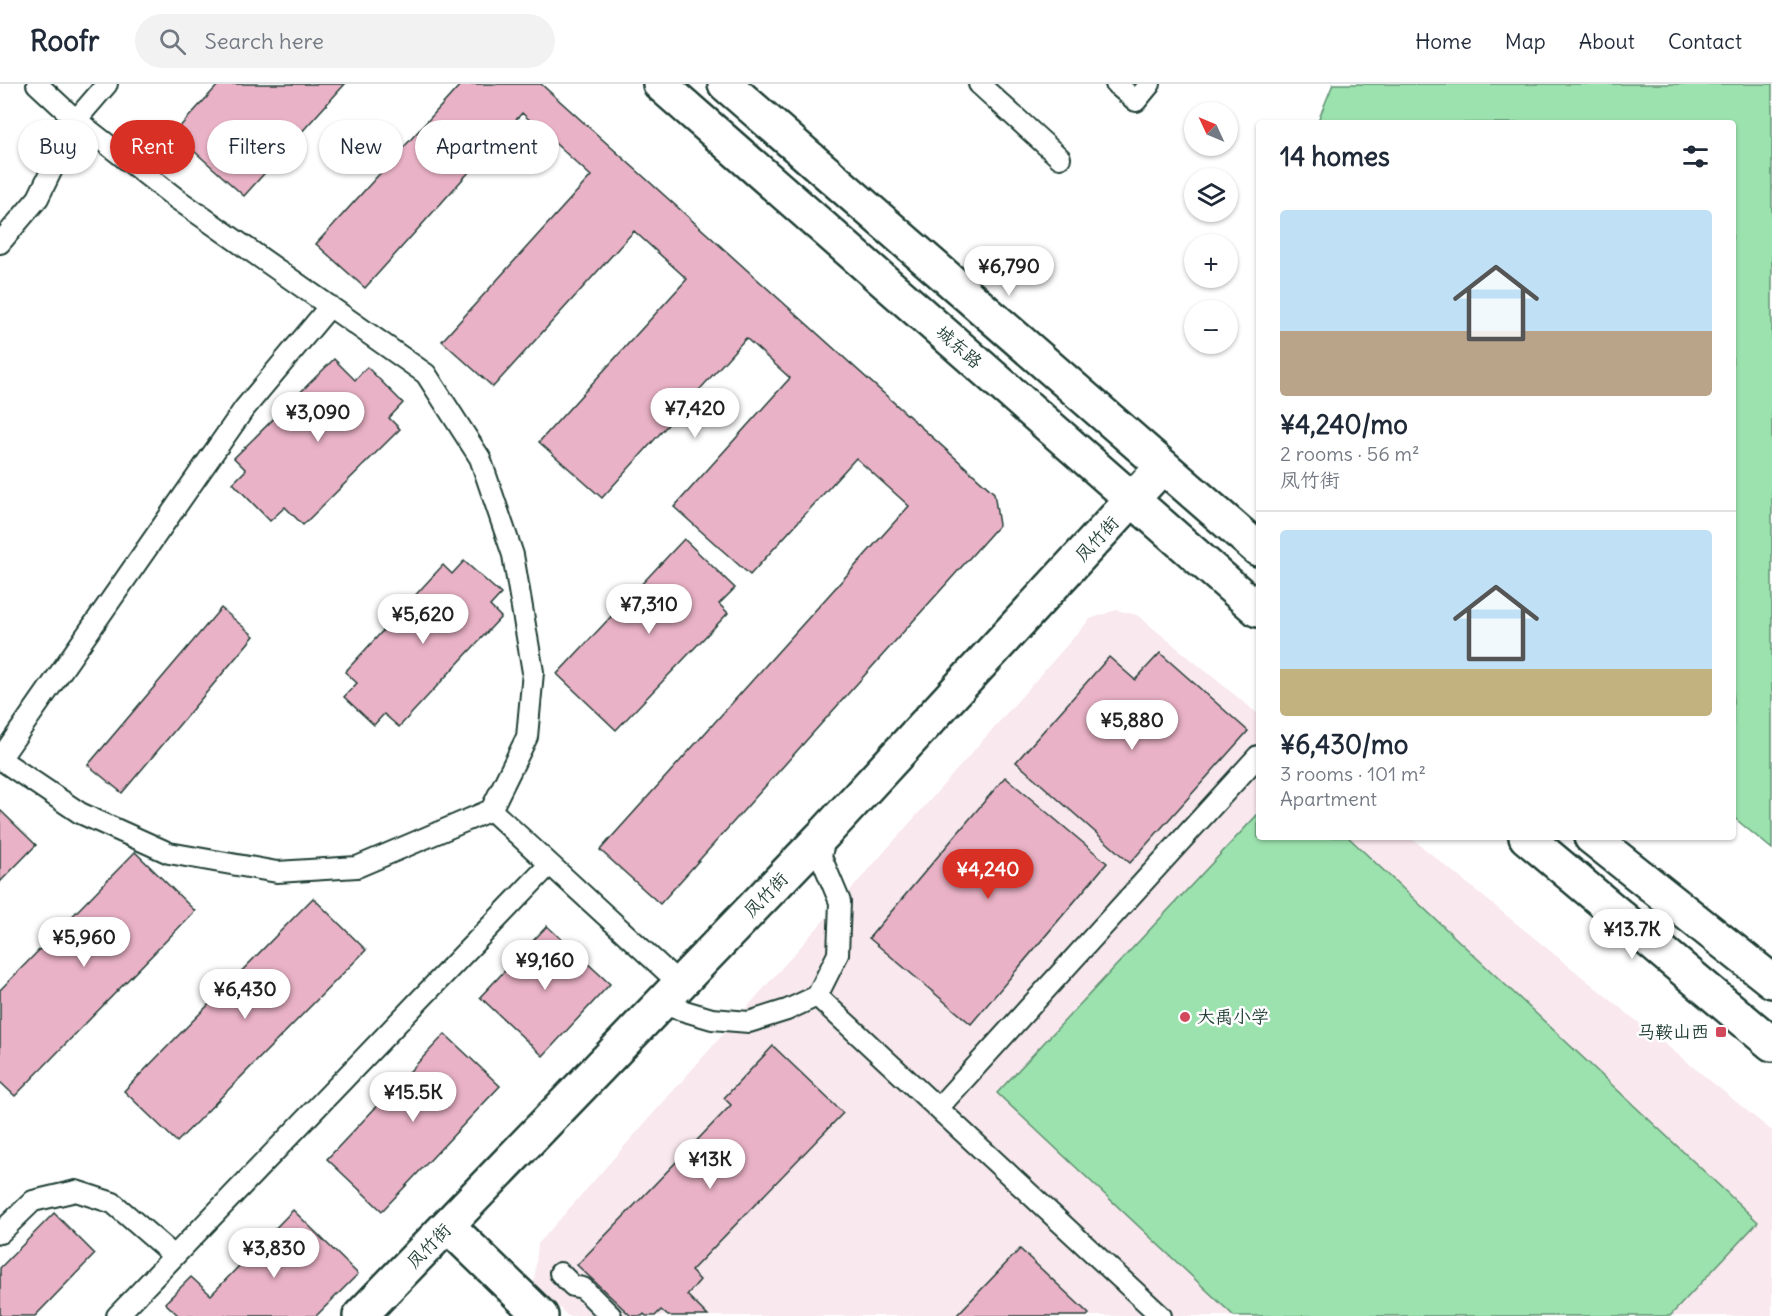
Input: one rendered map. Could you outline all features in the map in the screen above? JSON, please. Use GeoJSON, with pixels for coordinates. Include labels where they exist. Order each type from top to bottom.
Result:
{"type":"FeatureCollection","features":[{"type":"Feature","properties":{"kind":"street","name":"城东路"},"geometry":{"type":"LineString","coordinates":[[660,84],[1256,608]]}},
{"type":"Feature","properties":{"kind":"street"},"geometry":{"type":"LineString","coordinates":[[725,84],[1256,547]]}},
{"type":"Feature","properties":{"kind":"street","name":"凤竹街"},"geometry":{"type":"LineString","coordinates":[[360,1316],[825,833],[1164,466]]}},
{"type":"Feature","properties":{"kind":"street"},"geometry":{"type":"LineString","coordinates":[[1530,840],[1772,1044]]}},
{"type":"Feature","properties":{"kind":"street"},"geometry":{"type":"LineString","coordinates":[[1595,840],[1772,981]]}},
{"type":"Feature","properties":{"kind":"street"},"geometry":{"type":"LineString","coordinates":[[448,1226],[541,1316]]}},
{"type":"Feature","properties":{"kind":"lane"},"geometry":{"type":"LineString","coordinates":[[36,84],[76,120],[107,84]]}},
{"type":"Feature","properties":{"kind":"lane"},"geometry":{"type":"LineString","coordinates":[[979,84],[1060,158]]}},
{"type":"Feature","properties":{"kind":"lane"},"geometry":{"type":"LineString","coordinates":[[1116,84],[1136,101],[1150,84]]}},
{"type":"Feature","properties":{"kind":"lane"},"geometry":{"type":"LineString","coordinates":[[98,137],[177,199],[330,306],[426,374],[480,458],[513,555],[533,672],[527,737],[491,810],[357,867],[277,872],[169,853],[80,813],[0,759],[244,409],[330,306]]}},
{"type":"Feature","properties":{"kind":"lane"},"geometry":{"type":"LineString","coordinates":[[0,243],[38,198],[50,174]]}},
{"type":"Feature","properties":{"kind":"lane"},"geometry":{"type":"LineString","coordinates":[[938,1108],[1256,758]]}},
{"type":"Feature","properties":{"kind":"lane"},"geometry":{"type":"LineString","coordinates":[[491,810],[549,864],[671,994],[711,1019],[748,1022],[787,1010],[817,996],[838,954],[840,902],[822,857],[825,833]]}},
{"type":"Feature","properties":{"kind":"lane"},"geometry":{"type":"LineString","coordinates":[[117,1316],[549,864]]}},
{"type":"Feature","properties":{"kind":"lane"},"geometry":{"type":"LineString","coordinates":[[817,996],[1161,1316]]}},
{"type":"Feature","properties":{"kind":"lane"},"geometry":{"type":"LineString","coordinates":[[0,1233],[33,1201],[76,1191],[113,1203],[174,1256]]}},
{"type":"Feature","properties":{"kind":"lane"},"geometry":{"type":"LineString","coordinates":[[560,1273],[573,1286],[583,1288],[611,1316]]}},
{"type":"Feature","properties":{"kind":"shaded area","name":"大禹小学"},"geometry":{"type":"Polygon","coordinates":[[[1116,610],[1137,615],[1256,712],[1256,840],[1414,840],[1772,1131],[1772,1316],[568,1316],[534,1284],[538,1244],[1090,619],[1116,610]]]}},
{"type":"Feature","properties":{"kind":"green space"},"geometry":{"type":"Polygon","coordinates":[[[1333,84],[1772,84],[1772,849],[1736,819],[1736,120],[1318,120],[1333,84]]]}},
{"type":"Feature","properties":{"kind":"green space"},"geometry":{"type":"Polygon","coordinates":[[[1256,816],[1256,840],[1351,840],[1758,1222],[1670,1316],[1234,1316],[997,1093],[1256,816]]]}},
{"type":"Feature","properties":{"kind":"building"},"geometry":{"type":"Polygon","coordinates":[[[219,84],[345,84],[307,126],[307,120],[207,120],[207,163],[195,152],[195,120],[186,120],[219,84]]]}},
{"type":"Feature","properties":{"kind":"building"},"geometry":{"type":"Polygon","coordinates":[[[461,84],[541,84],[994,493],[999,525],[660,904],[600,850],[909,506],[856,458],[750,575],[674,507],[790,378],[746,338],[602,498],[539,442],[687,279],[634,231],[493,387],[442,341],[591,176],[559,147],[559,120],[530,120],[522,113],[516,120],[428,120],[461,84]]]}},
{"type":"Feature","properties":{"kind":"building"},"geometry":{"type":"Polygon","coordinates":[[[415,135],[415,174],[467,174],[365,288],[316,244],[379,174],[403,174],[403,148],[415,135]]]}},
{"type":"Feature","properties":{"kind":"building"},"geometry":{"type":"Polygon","coordinates":[[[220,174],[264,174],[244,196],[220,174]]]}},
{"type":"Feature","properties":{"kind":"building"},"geometry":{"type":"Polygon","coordinates":[[[334,359],[355,380],[367,367],[403,403],[389,418],[400,429],[303,525],[285,507],[270,521],[233,483],[246,470],[234,458],[334,359]]]}},
{"type":"Feature","properties":{"kind":"building"},"geometry":{"type":"Polygon","coordinates":[[[684,539],[735,588],[719,604],[728,613],[616,730],[557,674],[684,539]]]}},
{"type":"Feature","properties":{"kind":"building"},"geometry":{"type":"Polygon","coordinates":[[[464,561],[501,594],[490,606],[501,617],[399,727],[384,714],[374,725],[344,697],[357,683],[345,672],[443,565],[452,574],[464,561]]]}},
{"type":"Feature","properties":{"kind":"building"},"geometry":{"type":"Polygon","coordinates":[[[221,608],[254,636],[122,793],[88,765],[221,608]]]}},
{"type":"Feature","properties":{"kind":"building"},"geometry":{"type":"Polygon","coordinates":[[[1160,653],[1248,731],[1130,863],[1016,762],[1109,657],[1135,680],[1160,653]]]}},
{"type":"Feature","properties":{"kind":"building"},"geometry":{"type":"Polygon","coordinates":[[[1005,777],[1107,863],[971,1024],[869,938],[1005,777]]]}},
{"type":"Feature","properties":{"kind":"building"},"geometry":{"type":"Polygon","coordinates":[[[0,810],[36,845],[0,882],[0,810]]]}},
{"type":"Feature","properties":{"kind":"building"},"geometry":{"type":"Polygon","coordinates":[[[135,852],[195,911],[15,1096],[0,1082],[0,990],[135,852]]]}},
{"type":"Feature","properties":{"kind":"building"},"geometry":{"type":"Polygon","coordinates":[[[313,898],[366,950],[177,1142],[124,1091],[313,898]]]}},
{"type":"Feature","properties":{"kind":"building"},"geometry":{"type":"Polygon","coordinates":[[[547,926],[610,984],[543,1056],[480,997],[547,926]]]}},
{"type":"Feature","properties":{"kind":"building"},"geometry":{"type":"Polygon","coordinates":[[[445,1034],[500,1086],[382,1211],[327,1159],[445,1034]]]}},
{"type":"Feature","properties":{"kind":"building"},"geometry":{"type":"Polygon","coordinates":[[[773,1046],[843,1113],[691,1271],[700,1280],[687,1295],[708,1316],[668,1316],[661,1310],[655,1316],[644,1314],[631,1316],[577,1265],[731,1105],[724,1098],[773,1046]]]}},
{"type":"Feature","properties":{"kind":"building"},"geometry":{"type":"Polygon","coordinates":[[[293,1210],[358,1274],[316,1316],[179,1316],[165,1303],[191,1277],[211,1295],[293,1210]]]}},
{"type":"Feature","properties":{"kind":"building"},"geometry":{"type":"Polygon","coordinates":[[[54,1213],[95,1254],[35,1316],[0,1316],[0,1268],[54,1213]]]}},
{"type":"Feature","properties":{"kind":"building"},"geometry":{"type":"Polygon","coordinates":[[[1020,1249],[1089,1314],[1087,1316],[956,1316],[1020,1249]]]}},
{"type":"Feature","properties":{"kind":"place","name":"大禹小学"},"geometry":{"type":"Point","coordinates":[1185,1017]}},
{"type":"Feature","properties":{"kind":"place","name":"马鞍山西"},"geometry":{"type":"Point","coordinates":[1721,1032]}}]}
